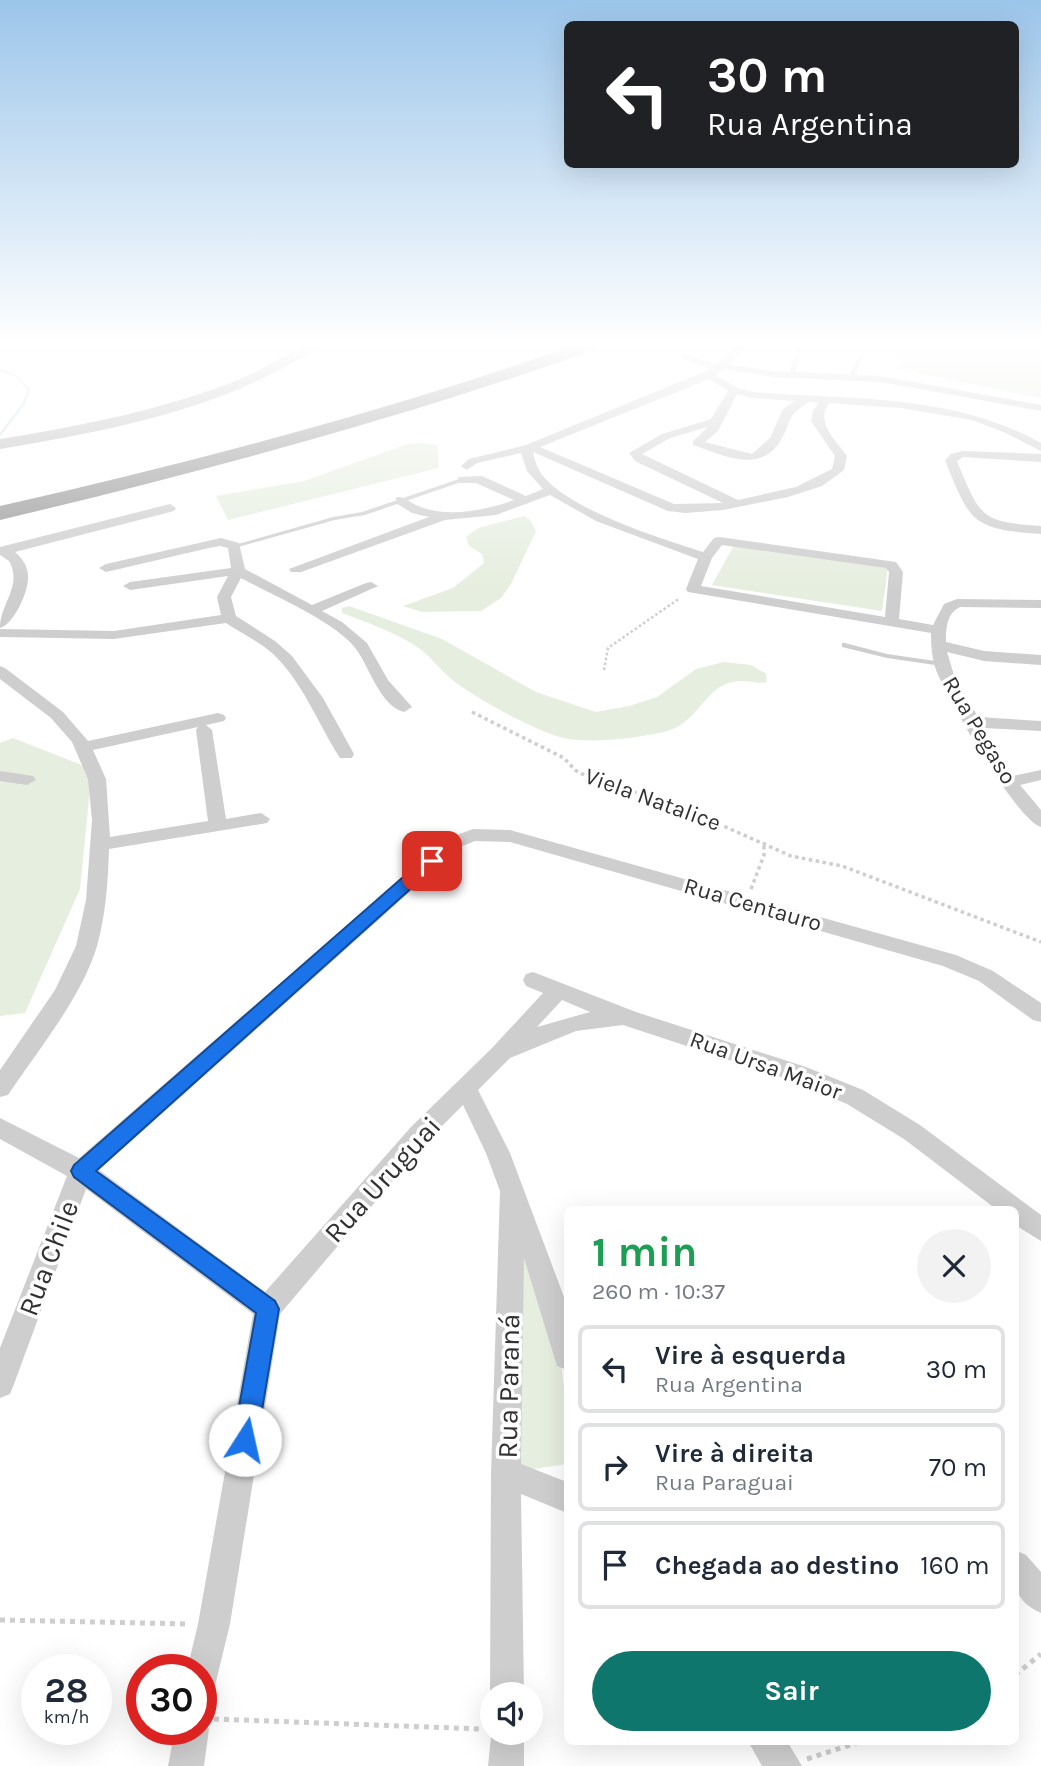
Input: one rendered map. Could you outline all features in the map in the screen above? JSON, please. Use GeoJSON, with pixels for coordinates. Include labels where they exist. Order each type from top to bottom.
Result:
{"type":"FeatureCollection","features":[{"type":"Feature","properties":{"kind":"highway"},"geometry":{"type":"LineString","coordinates":[[0,513],[167,474],[330,428]]}},
{"type":"Feature","properties":{"kind":"main road"},"geometry":{"type":"LineString","coordinates":[[0,444],[78,428]]}},
{"type":"Feature","properties":{"kind":"street"},"geometry":{"type":"LineString","coordinates":[[467,466],[472,460],[530,447],[575,428]]}},
{"type":"Feature","properties":{"kind":"street"},"geometry":{"type":"LineString","coordinates":[[691,428],[636,450],[635,456],[734,503]]}},
{"type":"Feature","properties":{"kind":"street"},"geometry":{"type":"LineString","coordinates":[[713,428],[697,443],[753,458],[775,440],[780,428]]}},
{"type":"Feature","properties":{"kind":"street"},"geometry":{"type":"LineString","coordinates":[[530,447],[672,508],[696,509],[818,484],[838,470],[841,456],[822,428]]}},
{"type":"Feature","properties":{"kind":"street"},"geometry":{"type":"LineString","coordinates":[[1003,428],[1041,448]]}},
{"type":"Feature","properties":{"kind":"street"},"geometry":{"type":"LineString","coordinates":[[530,447],[527,458],[550,491],[585,511],[706,557]]}},
{"type":"Feature","properties":{"kind":"street"},"geometry":{"type":"LineString","coordinates":[[1041,458],[963,454],[951,460],[972,512],[980,520],[1010,528],[1041,530]]}},
{"type":"Feature","properties":{"kind":"street"},"geometry":{"type":"LineString","coordinates":[[462,480],[478,479],[527,501]]}},
{"type":"Feature","properties":{"kind":"street"},"geometry":{"type":"LineString","coordinates":[[400,500],[416,510],[443,516],[480,514],[527,501],[550,491]]}},
{"type":"Feature","properties":{"kind":"street"},"geometry":{"type":"LineString","coordinates":[[3,551],[170,508]]}},
{"type":"Feature","properties":{"kind":"street"},"geometry":{"type":"LineString","coordinates":[[296,569],[443,516]]}},
{"type":"Feature","properties":{"kind":"street"},"geometry":{"type":"LineString","coordinates":[[892,620],[896,572],[891,565],[719,541],[706,557],[694,589],[892,620],[984,656],[1041,660]]}},
{"type":"Feature","properties":{"kind":"street"},"geometry":{"type":"LineString","coordinates":[[106,568],[221,542],[234,546],[238,571],[224,597],[229,618]]}},
{"type":"Feature","properties":{"kind":"street"},"geometry":{"type":"LineString","coordinates":[[0,624],[23,586],[21,566],[3,551]]}},
{"type":"Feature","properties":{"kind":"street"},"geometry":{"type":"LineString","coordinates":[[130,586],[238,571],[337,625],[362,646],[381,682],[404,707]]}},
{"type":"Feature","properties":{"kind":"street"},"geometry":{"type":"LineString","coordinates":[[313,610],[371,586]]}},
{"type":"Feature","properties":{"kind":"street"},"geometry":{"type":"LineString","coordinates":[[939,638],[944,612],[950,605],[1041,604]]}},
{"type":"Feature","properties":{"kind":"street"},"geometry":{"type":"LineString","coordinates":[[0,633],[114,635],[229,618],[273,646],[287,660],[307,687],[346,754]]}},
{"type":"Feature","properties":{"kind":"street","name":"Rua Pegaso"},"geometry":{"type":"LineString","coordinates":[[939,638],[942,664],[973,722],[1009,782],[1041,821]]}},
{"type":"Feature","properties":{"kind":"street"},"geometry":{"type":"LineString","coordinates":[[0,671],[73,732],[82,747],[97,778],[102,844],[89,939],[82,960],[57,1004],[0,1088]]}},
{"type":"Feature","properties":{"kind":"street"},"geometry":{"type":"LineString","coordinates":[[82,747],[218,718]]}},
{"type":"Feature","properties":{"kind":"street"},"geometry":{"type":"LineString","coordinates":[[973,722],[1041,726]]}},
{"type":"Feature","properties":{"kind":"street"},"geometry":{"type":"LineString","coordinates":[[204,730],[218,827]]}},
{"type":"Feature","properties":{"kind":"street"},"geometry":{"type":"LineString","coordinates":[[1009,782],[1041,775]]}},
{"type":"Feature","properties":{"kind":"street"},"geometry":{"type":"LineString","coordinates":[[0,776],[27,780]]}},
{"type":"Feature","properties":{"kind":"street"},"geometry":{"type":"LineString","coordinates":[[102,844],[261,819]]}},
{"type":"Feature","properties":{"kind":"street","name":"Rua Centauro"},"geometry":{"type":"LineString","coordinates":[[81,1171],[453,843],[473,835],[510,836],[949,960],[985,976],[1041,1014]]}},
{"type":"Feature","properties":{"kind":"street","name":"Rua Ursa Maior"},"geometry":{"type":"LineString","coordinates":[[533,980],[628,1018],[798,1073],[855,1097],[912,1132],[1011,1206]]}},
{"type":"Feature","properties":{"kind":"street","name":"Rua Uruguai"},"geometry":{"type":"LineString","coordinates":[[267,1309],[419,1134],[500,1054],[558,990]]}},
{"type":"Feature","properties":{"kind":"street","name":"Rua Uruguai"},"geometry":{"type":"LineString","coordinates":[[500,1054],[576,1021],[596,1017],[628,1018]]}},
{"type":"Feature","properties":{"kind":"street","name":"Rua Paraná"},"geometry":{"type":"LineString","coordinates":[[466,1088],[498,1153],[512,1191],[506,1474],[507,1682]]}},
{"type":"Feature","properties":{"kind":"street"},"geometry":{"type":"LineString","coordinates":[[3,1134],[81,1171],[267,1309],[207,1654]]}},
{"type":"Feature","properties":{"kind":"street","name":"Rua Chile"},"geometry":{"type":"LineString","coordinates":[[0,1384],[81,1171]]}},
{"type":"Feature","properties":{"kind":"street"},"geometry":{"type":"LineString","coordinates":[[512,1191],[555,1309],[564,1344]]}},
{"type":"Feature","properties":{"kind":"street","name":"Rua Ursa Maior"},"geometry":{"type":"LineString","coordinates":[[1019,1212],[1041,1230]]}},
{"type":"Feature","properties":{"kind":"street"},"geometry":{"type":"LineString","coordinates":[[506,1474],[545,1487],[564,1497]]}},
{"type":"Feature","properties":{"kind":"street"},"geometry":{"type":"LineString","coordinates":[[1019,1571],[1041,1597]]}},
{"type":"Feature","properties":{"kind":"street"},"geometry":{"type":"LineString","coordinates":[[186,1766],[189,1745]]}},
{"type":"Feature","properties":{"kind":"street"},"geometry":{"type":"LineString","coordinates":[[506,1766],[507,1745]]}},
{"type":"Feature","properties":{"kind":"street"},"geometry":{"type":"LineString","coordinates":[[768,1745],[784,1766]]}},
{"type":"Feature","properties":{"kind":"lane"},"geometry":{"type":"LineString","coordinates":[[234,546],[335,518],[363,514],[462,480]]}},
{"type":"Feature","properties":{"kind":"lane"},"geometry":{"type":"LineString","coordinates":[[845,645],[887,656],[942,664]]}},
{"type":"Feature","properties":{"kind":"path"},"geometry":{"type":"LineString","coordinates":[[604,670],[608,648],[694,589]]}},
{"type":"Feature","properties":{"kind":"path","name":"Viela Natalice"},"geometry":{"type":"LineString","coordinates":[[472,712],[564,758],[575,770],[604,786],[658,797],[764,842],[790,856],[842,866],[1041,942]]}},
{"type":"Feature","properties":{"kind":"path"},"geometry":{"type":"LineString","coordinates":[[743,902],[760,870],[764,842]]}},
{"type":"Feature","properties":{"kind":"path"},"geometry":{"type":"LineString","coordinates":[[0,1620],[214,1624]]}},
{"type":"Feature","properties":{"kind":"path"},"geometry":{"type":"LineString","coordinates":[[1019,1672],[1041,1654]]}},
{"type":"Feature","properties":{"kind":"path"},"geometry":{"type":"LineString","coordinates":[[217,1719],[480,1730]]}},
{"type":"Feature","properties":{"kind":"path"},"geometry":{"type":"LineString","coordinates":[[784,1766],[850,1745]]}},
{"type":"Feature","properties":{"kind":"green space"},"geometry":{"type":"Polygon","coordinates":[[[405,445],[437,445],[439,468],[228,520],[216,496],[304,481],[405,445]]]}},
{"type":"Feature","properties":{"kind":"green space"},"geometry":{"type":"Polygon","coordinates":[[[524,516],[530,520],[536,531],[511,584],[501,598],[481,611],[422,612],[403,606],[453,588],[484,563],[482,554],[469,546],[466,537],[478,528],[524,516]]]}},
{"type":"Feature","properties":{"kind":"green space"},"geometry":{"type":"Polygon","coordinates":[[[734,545],[888,567],[882,611],[712,585],[734,545]]]}},
{"type":"Feature","properties":{"kind":"green space"},"geometry":{"type":"Polygon","coordinates":[[[349,606],[442,639],[536,692],[596,712],[657,697],[696,669],[724,662],[751,665],[766,674],[767,682],[738,681],[726,684],[711,695],[684,723],[664,732],[616,739],[569,739],[527,724],[479,698],[455,682],[411,643],[342,613],[342,608],[349,606]]]}},
{"type":"Feature","properties":{"kind":"green space"},"geometry":{"type":"Polygon","coordinates":[[[13,738],[92,769],[80,889],[25,1013],[0,1016],[0,743],[13,738]]]}},
{"type":"Feature","properties":{"kind":"green space"},"geometry":{"type":"Polygon","coordinates":[[[523,1252],[559,1345],[564,1388],[564,1464],[526,1470],[519,1465],[523,1252]]]}},
{"type":"Feature","properties":{"kind":"waterway"},"geometry":{"type":"LineString","coordinates":[[0,435],[5,428]]}},
{"type":"Feature","properties":{"kind":"route"},"geometry":{"type":"LineString","coordinates":[[245,1440],[267,1309],[81,1171],[432,861]]}}]}
